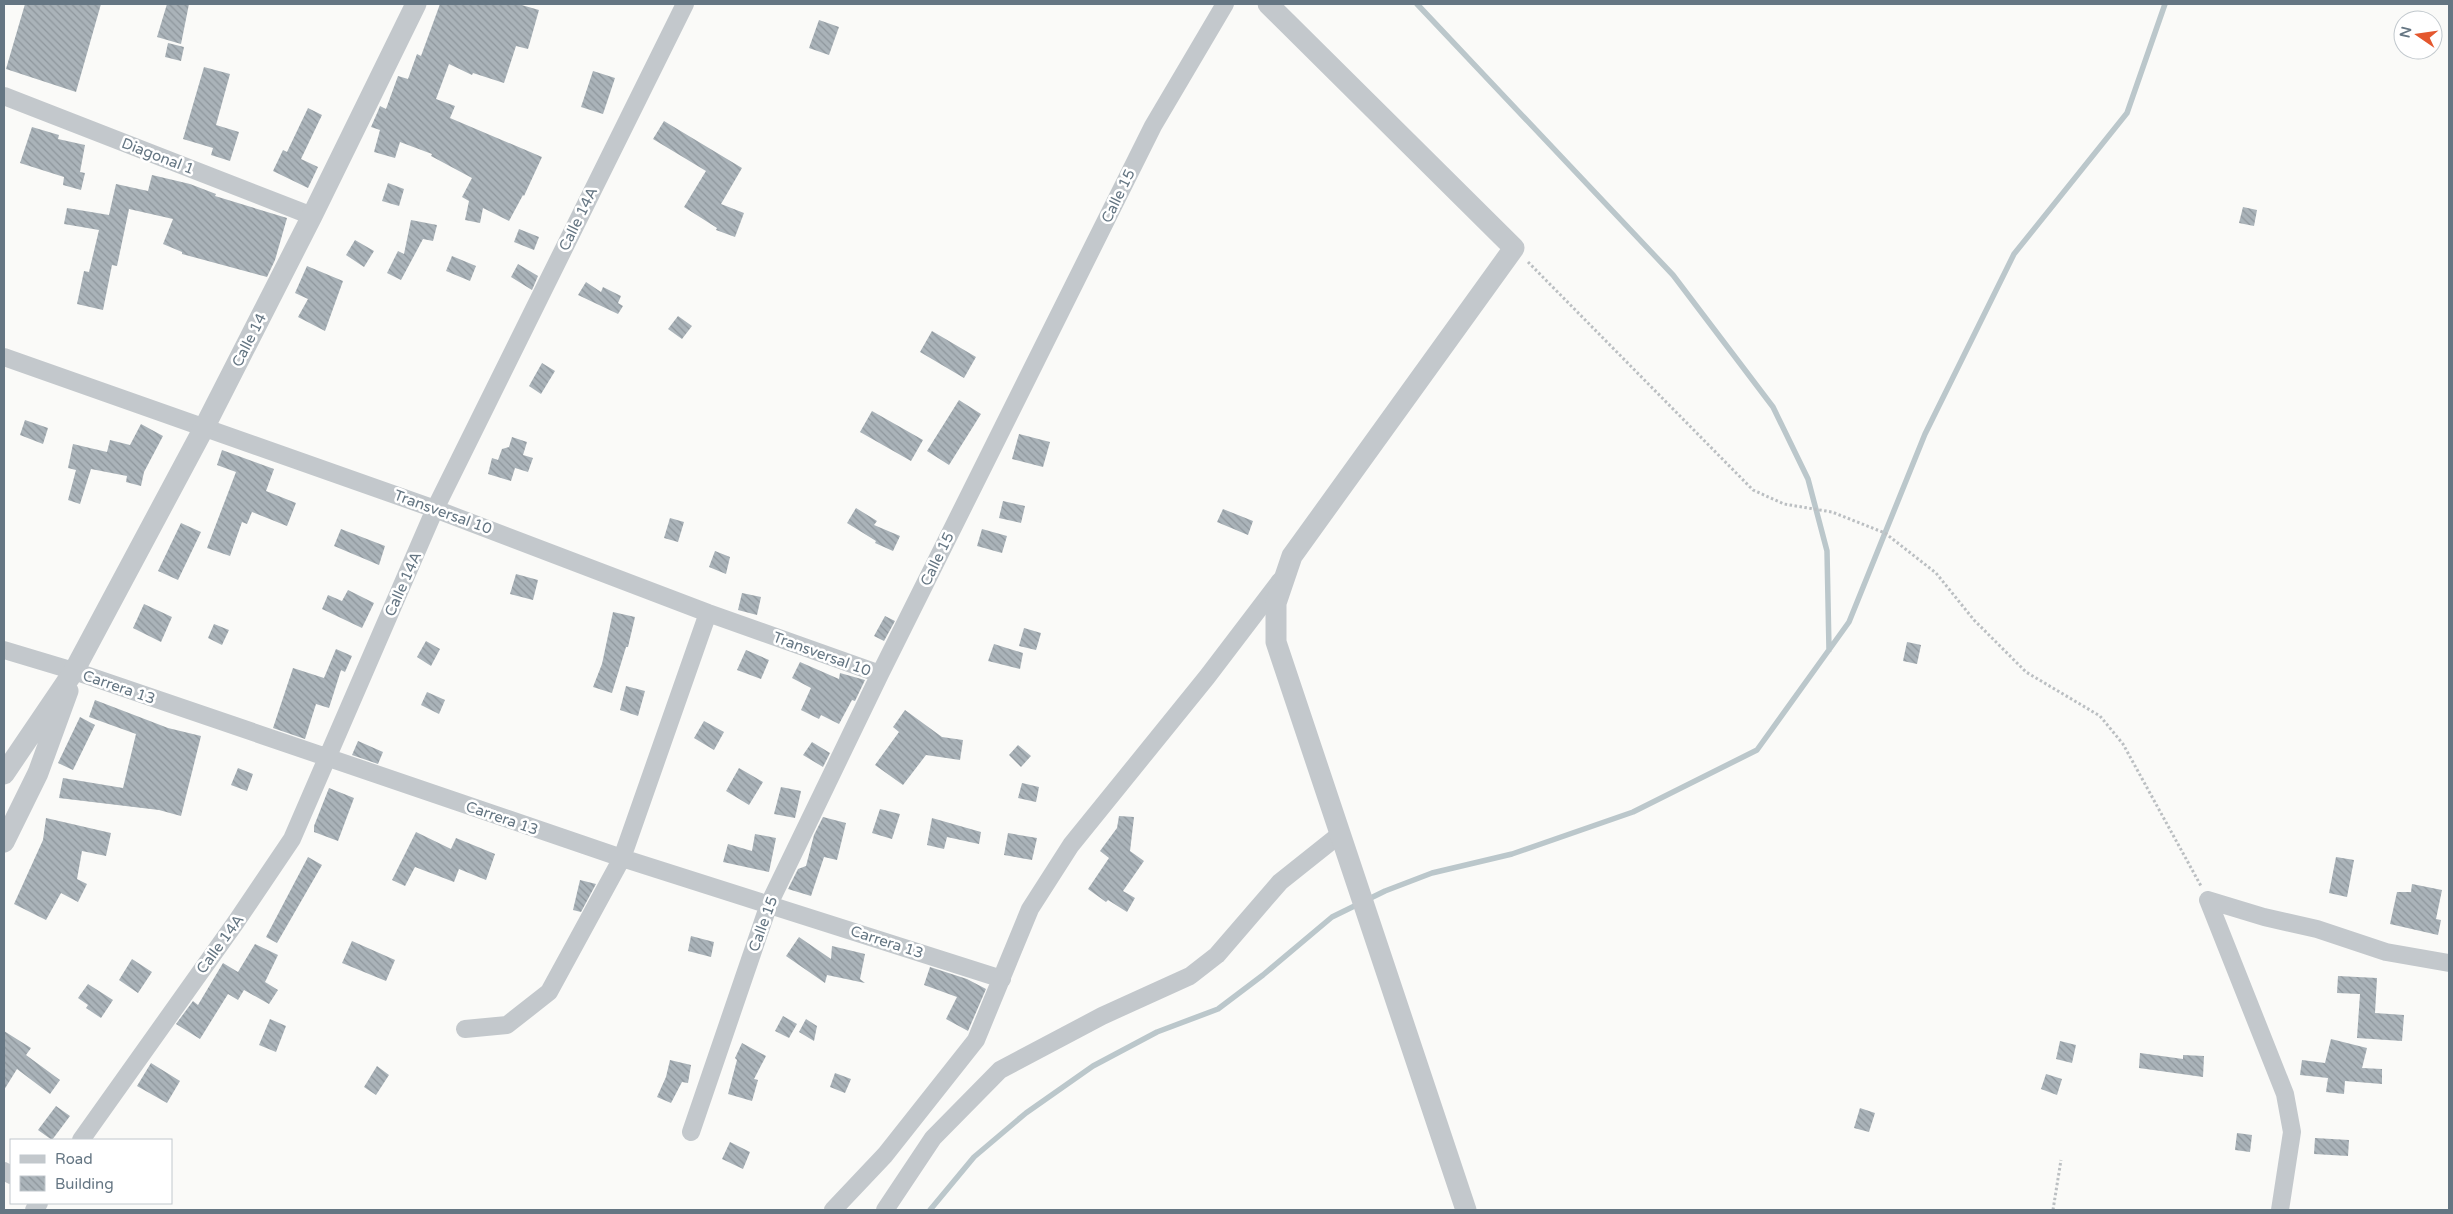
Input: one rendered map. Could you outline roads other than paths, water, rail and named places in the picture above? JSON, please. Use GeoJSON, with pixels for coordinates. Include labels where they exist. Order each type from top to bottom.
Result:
{"type":"FeatureCollection","features":[{"type":"Feature","properties":{"kind":"street","name":"Calle 14"},"geometry":{"type":"LineString","coordinates":[[74,671],[205,426],[312,216],[416,4]]}},
{"type":"Feature","properties":{"kind":"street","name":"Calle 14A"},"geometry":{"type":"LineString","coordinates":[[82,1139],[236,922],[292,839],[435,509],[685,4]]}},
{"type":"Feature","properties":{"kind":"street","name":"Calle 15"},"geometry":{"type":"LineString","coordinates":[[691,1132],[769,904],[880,674],[1153,126],[1225,4]]}},
{"type":"Feature","properties":{"kind":"street"},"geometry":{"type":"LineString","coordinates":[[1268,4],[1514,248],[1292,556],[1276,603],[1276,642],[1466,1210]]}},
{"type":"Feature","properties":{"kind":"street","name":"Diagonal 1"},"geometry":{"type":"LineString","coordinates":[[4,96],[312,216]]}},
{"type":"Feature","properties":{"kind":"street","name":"Transversal 10"},"geometry":{"type":"LineString","coordinates":[[4,357],[205,426],[435,509],[708,613],[880,674]]}},
{"type":"Feature","properties":{"kind":"street"},"geometry":{"type":"LineString","coordinates":[[833,1210],[886,1155],[976,1040],[1030,909],[1071,845],[1207,677],[1286,574]]}},
{"type":"Feature","properties":{"kind":"street"},"geometry":{"type":"LineString","coordinates":[[465,1029],[507,1025],[549,992],[622,858],[708,613]]}},
{"type":"Feature","properties":{"kind":"street","name":"Carrera 13"},"geometry":{"type":"LineString","coordinates":[[4,650],[74,671],[326,759],[622,858],[1002,979]]}},
{"type":"Feature","properties":{"kind":"street"},"geometry":{"type":"LineString","coordinates":[[4,774],[74,671]]}},
{"type":"Feature","properties":{"kind":"street"},"geometry":{"type":"LineString","coordinates":[[4,842],[38,773],[56,729],[74,671]]}},
{"type":"Feature","properties":{"kind":"street"},"geometry":{"type":"LineString","coordinates":[[884,1210],[933,1138],[1000,1070],[1102,1016],[1190,976],[1218,955],[1280,882],[1339,835]]}},
{"type":"Feature","properties":{"kind":"street"},"geometry":{"type":"LineString","coordinates":[[2280,1210],[2292,1132],[2285,1094],[2208,900],[2264,917],[2318,929],[2386,952],[2449,963]]}},
{"type":"Feature","properties":{"kind":"waterway"},"geometry":{"type":"LineString","coordinates":[[1417,4],[1673,275],[1773,407],[1808,479],[1827,551],[1829,650]]}},
{"type":"Feature","properties":{"kind":"waterway"},"geometry":{"type":"LineString","coordinates":[[930,1210],[974,1157],[1026,1113],[1093,1066],[1157,1032],[1218,1009],[1263,975],[1332,917],[1385,891],[1432,873],[1512,854],[1633,812],[1757,750],[1849,622],[1925,434],[2014,254],[2127,113],[2165,4]]}}]}
